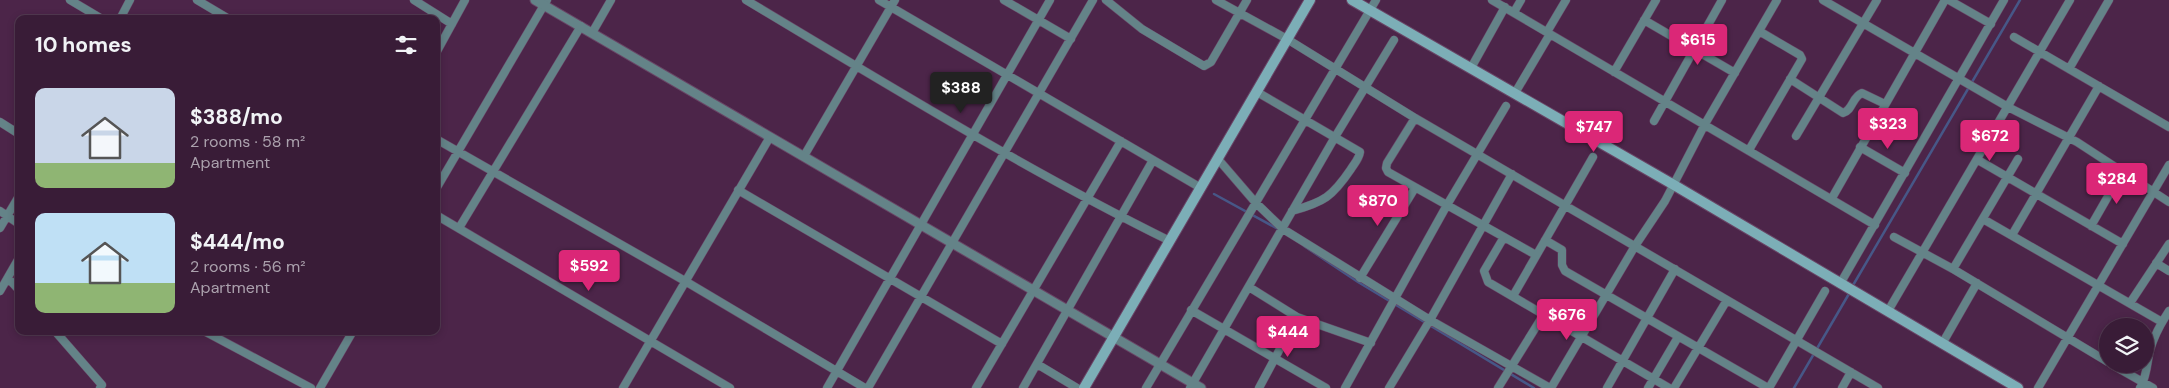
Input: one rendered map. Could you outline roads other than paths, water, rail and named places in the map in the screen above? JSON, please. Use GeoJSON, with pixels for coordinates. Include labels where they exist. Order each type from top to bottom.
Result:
{"type":"FeatureCollection","features":[{"type":"Feature","properties":{"kind":"main road"},"geometry":{"type":"LineString","coordinates":[[1084,388],[1310,0]]}},
{"type":"Feature","properties":{"kind":"main road"},"geometry":{"type":"LineString","coordinates":[[1352,0],[1674,185],[2018,388]]}},
{"type":"Feature","properties":{"kind":"street"},"geometry":{"type":"LineString","coordinates":[[70,0],[95,15]]}},
{"type":"Feature","properties":{"kind":"street"},"geometry":{"type":"LineString","coordinates":[[122,15],[130,0]]}},
{"type":"Feature","properties":{"kind":"street"},"geometry":{"type":"LineString","coordinates":[[197,0],[222,15]]}},
{"type":"Feature","properties":{"kind":"street"},"geometry":{"type":"LineString","coordinates":[[414,0],[438,15]]}},
{"type":"Feature","properties":{"kind":"street"},"geometry":{"type":"LineString","coordinates":[[440,45],[465,0]]}},
{"type":"Feature","properties":{"kind":"street"},"geometry":{"type":"LineString","coordinates":[[536,0],[546,2],[592,33],[1160,364],[1195,387],[1225,328],[1335,136],[1394,40]]}},
{"type":"Feature","properties":{"kind":"street"},"geometry":{"type":"LineString","coordinates":[[592,33],[611,0]]}},
{"type":"Feature","properties":{"kind":"street"},"geometry":{"type":"LineString","coordinates":[[746,0],[856,66],[1087,199],[1170,241]]}},
{"type":"Feature","properties":{"kind":"street"},"geometry":{"type":"LineString","coordinates":[[879,0],[893,3],[1006,74],[1201,188]]}},
{"type":"Feature","properties":{"kind":"street"},"geometry":{"type":"LineString","coordinates":[[1004,0],[1071,40]]}},
{"type":"Feature","properties":{"kind":"street"},"geometry":{"type":"LineString","coordinates":[[826,388],[1050,0]]}},
{"type":"Feature","properties":{"kind":"street"},"geometry":{"type":"LineString","coordinates":[[440,141],[685,281],[866,388],[1094,0]]}},
{"type":"Feature","properties":{"kind":"street"},"geometry":{"type":"LineString","coordinates":[[1106,0],[1142,28],[1204,66],[1211,62],[1247,0]]}},
{"type":"Feature","properties":{"kind":"street"},"geometry":{"type":"LineString","coordinates":[[1216,0],[1287,39],[1416,118],[1878,388]]}},
{"type":"Feature","properties":{"kind":"street"},"geometry":{"type":"LineString","coordinates":[[1146,388],[1376,0]]}},
{"type":"Feature","properties":{"kind":"street"},"geometry":{"type":"LineString","coordinates":[[1492,0],[1875,225]]}},
{"type":"Feature","properties":{"kind":"street"},"geometry":{"type":"LineString","coordinates":[[1514,12],[1521,0]]}},
{"type":"Feature","properties":{"kind":"street"},"geometry":{"type":"LineString","coordinates":[[1516,93],[1566,0]]}},
{"type":"Feature","properties":{"kind":"street"},"geometry":{"type":"LineString","coordinates":[[1614,72],[1656,0]]}},
{"type":"Feature","properties":{"kind":"street"},"geometry":{"type":"LineString","coordinates":[[1654,120],[1722,0]]}},
{"type":"Feature","properties":{"kind":"street"},"geometry":{"type":"LineString","coordinates":[[1218,159],[1255,202],[1283,229],[1430,320],[1551,388],[1635,246],[1674,185],[1706,124],[1777,0]]}},
{"type":"Feature","properties":{"kind":"street"},"geometry":{"type":"LineString","coordinates":[[1823,0],[2008,108],[2069,138],[2169,202]]}},
{"type":"Feature","properties":{"kind":"street"},"geometry":{"type":"LineString","coordinates":[[1796,136],[1877,0]]}},
{"type":"Feature","properties":{"kind":"street"},"geometry":{"type":"LineString","coordinates":[[1832,198],[1947,0],[1991,24]]}},
{"type":"Feature","properties":{"kind":"street"},"geometry":{"type":"LineString","coordinates":[[1844,286],[1875,225],[2004,0]]}},
{"type":"Feature","properties":{"kind":"street"},"geometry":{"type":"LineString","coordinates":[[1888,311],[2070,0]]}},
{"type":"Feature","properties":{"kind":"street"},"geometry":{"type":"LineString","coordinates":[[2069,69],[2109,0]]}},
{"type":"Feature","properties":{"kind":"street"},"geometry":{"type":"LineString","coordinates":[[440,182],[546,2]]}},
{"type":"Feature","properties":{"kind":"street"},"geometry":{"type":"LineString","coordinates":[[804,156],[893,3]]}},
{"type":"Feature","properties":{"kind":"street"},"geometry":{"type":"LineString","coordinates":[[1471,68],[1505,8]]}},
{"type":"Feature","properties":{"kind":"street"},"geometry":{"type":"LineString","coordinates":[[440,16],[452,24]]}},
{"type":"Feature","properties":{"kind":"street"},"geometry":{"type":"LineString","coordinates":[[1644,20],[1735,73]]}},
{"type":"Feature","properties":{"kind":"street"},"geometry":{"type":"LineString","coordinates":[[459,228],[581,26]]}},
{"type":"Feature","properties":{"kind":"street"},"geometry":{"type":"LineString","coordinates":[[1749,150],[1802,60],[1802,56],[1759,31]]}},
{"type":"Feature","properties":{"kind":"street"},"geometry":{"type":"LineString","coordinates":[[2014,37],[2169,127]]}},
{"type":"Feature","properties":{"kind":"street"},"geometry":{"type":"LineString","coordinates":[[1790,79],[1843,113],[1849,110],[1857,96],[1862,93],[1885,104]]}},
{"type":"Feature","properties":{"kind":"street"},"geometry":{"type":"LineString","coordinates":[[2012,235],[2099,86]]}},
{"type":"Feature","properties":{"kind":"street"},"geometry":{"type":"LineString","coordinates":[[1257,92],[1360,152],[1329,197],[1316,205],[1292,212]]}},
{"type":"Feature","properties":{"kind":"street"},"geometry":{"type":"LineString","coordinates":[[1345,388],[1447,205],[1506,106]]}},
{"type":"Feature","properties":{"kind":"street"},"geometry":{"type":"LineString","coordinates":[[1416,118],[1386,168],[1388,172],[1536,255]]}},
{"type":"Feature","properties":{"kind":"street"},"geometry":{"type":"LineString","coordinates":[[0,122],[15,131]]}},
{"type":"Feature","properties":{"kind":"street"},"geometry":{"type":"LineString","coordinates":[[623,388],[770,137]]}},
{"type":"Feature","properties":{"kind":"street"},"geometry":{"type":"LineString","coordinates":[[976,388],[1120,141]]}},
{"type":"Feature","properties":{"kind":"street"},"geometry":{"type":"LineString","coordinates":[[1860,147],[1905,173]]}},
{"type":"Feature","properties":{"kind":"street"},"geometry":{"type":"LineString","coordinates":[[1513,296],[1564,204],[1593,157]]}},
{"type":"Feature","properties":{"kind":"street"},"geometry":{"type":"LineString","coordinates":[[1953,269],[2018,159]]}},
{"type":"Feature","properties":{"kind":"street"},"geometry":{"type":"LineString","coordinates":[[1023,388],[1154,160]]}},
{"type":"Feature","properties":{"kind":"street"},"geometry":{"type":"LineString","coordinates":[[1978,160],[2123,244]]}},
{"type":"Feature","properties":{"kind":"street"},"geometry":{"type":"LineString","coordinates":[[2038,388],[2169,165]]}},
{"type":"Feature","properties":{"kind":"street"},"geometry":{"type":"LineString","coordinates":[[2091,226],[2122,172]]}},
{"type":"Feature","properties":{"kind":"street"},"geometry":{"type":"LineString","coordinates":[[1389,388],[1430,320],[1512,174]]}},
{"type":"Feature","properties":{"kind":"street"},"geometry":{"type":"LineString","coordinates":[[1360,278],[1415,188]]}},
{"type":"Feature","properties":{"kind":"street"},"geometry":{"type":"LineString","coordinates":[[738,190],[1002,344]]}},
{"type":"Feature","properties":{"kind":"street"},"geometry":{"type":"LineString","coordinates":[[0,228],[15,203]]}},
{"type":"Feature","properties":{"kind":"street"},"geometry":{"type":"LineString","coordinates":[[0,211],[15,221]]}},
{"type":"Feature","properties":{"kind":"street"},"geometry":{"type":"LineString","coordinates":[[440,217],[730,388]]}},
{"type":"Feature","properties":{"kind":"street"},"geometry":{"type":"LineString","coordinates":[[1983,219],[2162,322]]}},
{"type":"Feature","properties":{"kind":"street"},"geometry":{"type":"LineString","coordinates":[[1504,236],[1484,273],[1488,282],[1669,388]]}},
{"type":"Feature","properties":{"kind":"street"},"geometry":{"type":"LineString","coordinates":[[1894,237],[1977,283],[2099,357]]}},
{"type":"Feature","properties":{"kind":"street"},"geometry":{"type":"LineString","coordinates":[[1545,240],[1562,250],[1562,265],[1565,272],[1769,388],[1825,291]]}},
{"type":"Feature","properties":{"kind":"street"},"geometry":{"type":"LineString","coordinates":[[2130,303],[2169,244]]}},
{"type":"Feature","properties":{"kind":"street"},"geometry":{"type":"LineString","coordinates":[[2156,264],[2169,271]]}},
{"type":"Feature","properties":{"kind":"street"},"geometry":{"type":"LineString","coordinates":[[0,291],[15,265]]}},
{"type":"Feature","properties":{"kind":"street"},"geometry":{"type":"LineString","coordinates":[[1607,388],[1675,269]]}},
{"type":"Feature","properties":{"kind":"street"},"geometry":{"type":"LineString","coordinates":[[8,278],[15,286]]}},
{"type":"Feature","properties":{"kind":"street"},"geometry":{"type":"LineString","coordinates":[[1942,344],[1977,283]]}},
{"type":"Feature","properties":{"kind":"street"},"geometry":{"type":"LineString","coordinates":[[1249,287],[1297,317],[1370,343]]}},
{"type":"Feature","properties":{"kind":"street"},"geometry":{"type":"LineString","coordinates":[[1674,388],[1727,300]]}},
{"type":"Feature","properties":{"kind":"street"},"geometry":{"type":"LineString","coordinates":[[1191,310],[1326,388]]}},
{"type":"Feature","properties":{"kind":"street"},"geometry":{"type":"LineString","coordinates":[[2142,385],[2150,348],[2169,311]]}},
{"type":"Feature","properties":{"kind":"street"},"geometry":{"type":"LineString","coordinates":[[1498,388],[1544,314]]}},
{"type":"Feature","properties":{"kind":"street"},"geometry":{"type":"LineString","coordinates":[[1259,388],[1297,317]]}},
{"type":"Feature","properties":{"kind":"street"},"geometry":{"type":"LineString","coordinates":[[58,335],[103,387]]}},
{"type":"Feature","properties":{"kind":"street"},"geometry":{"type":"LineString","coordinates":[[212,335],[311,388]]}},
{"type":"Feature","properties":{"kind":"street"},"geometry":{"type":"LineString","coordinates":[[320,388],[351,335]]}},
{"type":"Feature","properties":{"kind":"street"},"geometry":{"type":"LineString","coordinates":[[1648,388],[1678,337]]}},
{"type":"Feature","properties":{"kind":"street"},"geometry":{"type":"LineString","coordinates":[[1037,364],[1077,388]]}},
{"type":"Feature","properties":{"kind":"street"},"geometry":{"type":"LineString","coordinates":[[1842,388],[1851,372]]}},
{"type":"Feature","properties":{"kind":"street"},"geometry":{"type":"LineString","coordinates":[[2124,373],[2142,385],[2153,388]]}},
{"type":"Feature","properties":{"kind":"waterway"},"geometry":{"type":"LineString","coordinates":[[1852,287],[2020,0]]}},
{"type":"Feature","properties":{"kind":"waterway"},"geometry":{"type":"LineString","coordinates":[[1214,194],[1278,229]]}},
{"type":"Feature","properties":{"kind":"waterway"},"geometry":{"type":"LineString","coordinates":[[1304,246],[1358,282],[1534,388]]}},
{"type":"Feature","properties":{"kind":"waterway"},"geometry":{"type":"LineString","coordinates":[[1794,388],[1850,292]]}}]}
